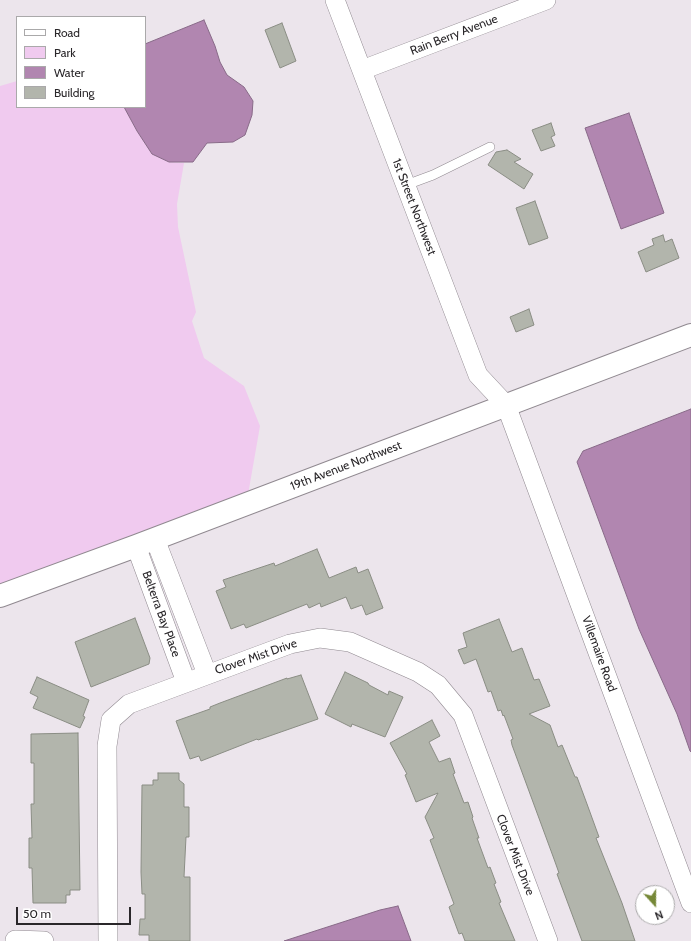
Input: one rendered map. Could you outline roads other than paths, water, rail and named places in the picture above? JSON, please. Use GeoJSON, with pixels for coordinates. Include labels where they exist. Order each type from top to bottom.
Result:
{"type":"FeatureCollection","features":[{"type":"Feature","properties":{"kind":"street","name":"1st Street Northwest"},"geometry":{"type":"LineString","coordinates":[[336,0],[478,376],[506,405]]}},
{"type":"Feature","properties":{"kind":"street","name":"Rain Berry Avenue"},"geometry":{"type":"LineString","coordinates":[[362,70],[546,0]]}},
{"type":"Feature","properties":{"kind":"street","name":"19th Avenue Northwest"},"geometry":{"type":"LineString","coordinates":[[0,596],[691,335]]}},
{"type":"Feature","properties":{"kind":"street","name":"Villemaire Road"},"geometry":{"type":"LineString","coordinates":[[506,405],[691,903]]}},
{"type":"Feature","properties":{"kind":"street","name":"Belterra Bay Place"},"geometry":{"type":"LineString","coordinates":[[145,542],[178,599],[207,674]]}},
{"type":"Feature","properties":{"kind":"street","name":"Belterra Bay Place"},"geometry":{"type":"LineString","coordinates":[[145,542],[158,607],[186,682]]}},
{"type":"Feature","properties":{"kind":"street"},"geometry":{"type":"LineString","coordinates":[[158,607],[178,599]]}},
{"type":"Feature","properties":{"kind":"street","name":"Clover Mist Drive"},"geometry":{"type":"LineString","coordinates":[[108,941],[107,746],[112,720],[129,704],[290,644],[320,638],[350,642],[418,672],[438,685],[463,716],[548,941]]}},
{"type":"Feature","properties":{"kind":"street"},"geometry":{"type":"LineString","coordinates":[[16,940],[44,941]]}},
{"type":"Feature","properties":{"kind":"lane"},"geometry":{"type":"LineString","coordinates":[[406,185],[433,175],[490,147]]}},
{"type":"Feature","properties":{"kind":"water"},"geometry":{"type":"Polygon","coordinates":[[[204,20],[220,62],[227,75],[244,87],[253,101],[252,115],[245,135],[233,142],[207,143],[193,162],[169,162],[152,154],[125,108],[146,108],[146,44],[204,20]]]}},
{"type":"Feature","properties":{"kind":"water"},"geometry":{"type":"Polygon","coordinates":[[[629,113],[664,213],[621,229],[585,128],[629,113]]]}},
{"type":"Feature","properties":{"kind":"water"},"geometry":{"type":"Polygon","coordinates":[[[691,409],[691,752],[677,714],[639,629],[577,462],[583,451],[691,409]]]}},
{"type":"Feature","properties":{"kind":"water"},"geometry":{"type":"Polygon","coordinates":[[[398,906],[411,941],[284,941],[380,910],[398,906]]]}}]}
